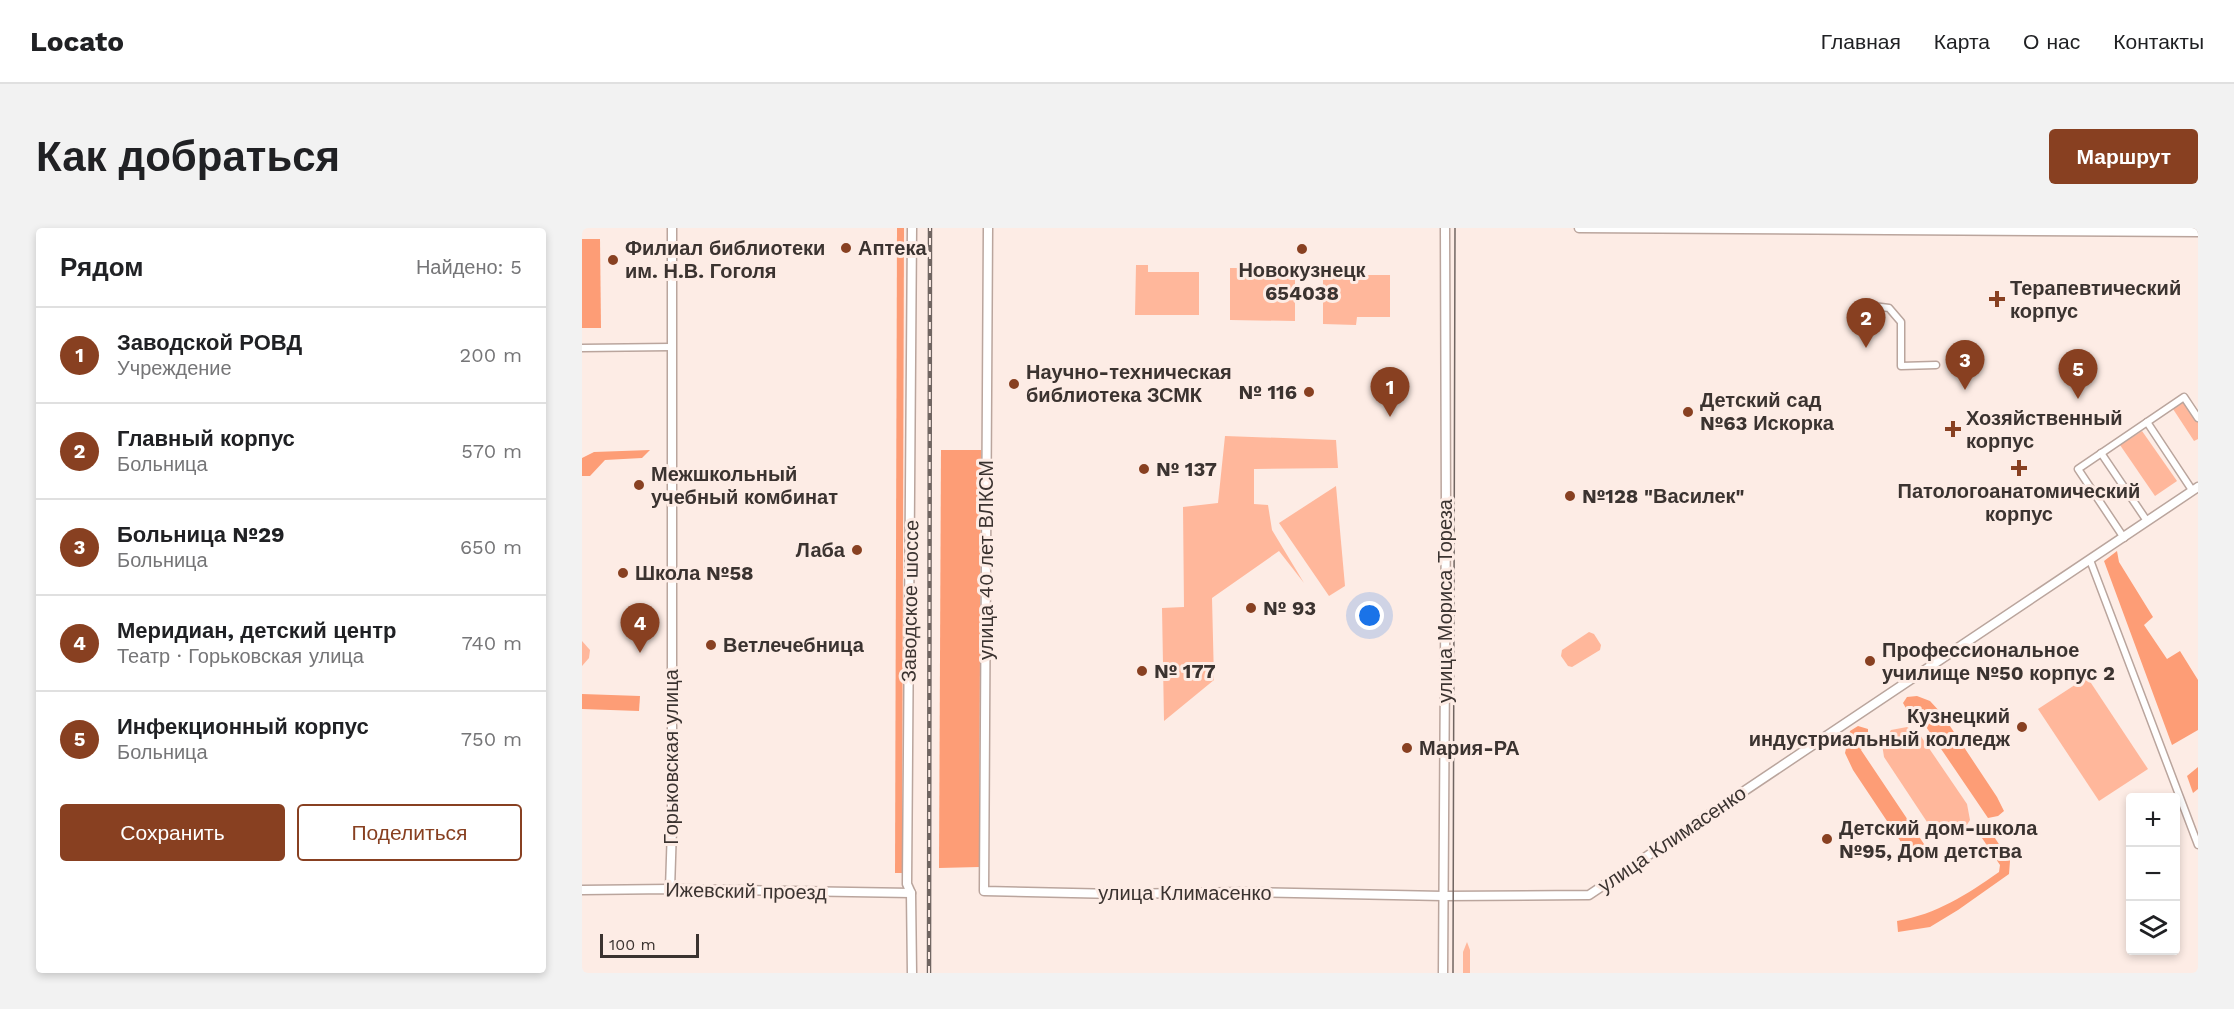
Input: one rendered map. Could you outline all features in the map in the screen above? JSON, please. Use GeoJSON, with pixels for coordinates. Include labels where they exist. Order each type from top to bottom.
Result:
{"type":"FeatureCollection","features":[{"type":"Feature","properties":{"kind":"street","name":"Горьковская улица"},"geometry":{"type":"LineString","coordinates":[[670,889],[672,827],[672,228]]}},
{"type":"Feature","properties":{"kind":"street","name":"Заводское шоссе"},"geometry":{"type":"LineString","coordinates":[[912,228],[907,873],[907,884],[911,893],[912,973]]}},
{"type":"Feature","properties":{"kind":"street","name":"улица 40 лет ВЛКСМ"},"geometry":{"type":"LineString","coordinates":[[984,891],[988,228]]}},
{"type":"Feature","properties":{"kind":"street","name":"улица Мориса Тореза"},"geometry":{"type":"LineString","coordinates":[[1443,973],[1444,228]]}},
{"type":"Feature","properties":{"kind":"street"},"geometry":{"type":"LineString","coordinates":[[1579,228],[2198,232]]}},
{"type":"Feature","properties":{"kind":"street"},"geometry":{"type":"LineString","coordinates":[[1873,306],[1890,308],[1901,322],[1901,366],[1936,364]]}},
{"type":"Feature","properties":{"kind":"street"},"geometry":{"type":"LineString","coordinates":[[582,348],[671,346]]}},
{"type":"Feature","properties":{"kind":"street"},"geometry":{"type":"LineString","coordinates":[[2124,538],[2078,469],[2184,397],[2198,418]]}},
{"type":"Feature","properties":{"kind":"street"},"geometry":{"type":"LineString","coordinates":[[2147,422],[2195,488]]}},
{"type":"Feature","properties":{"kind":"street"},"geometry":{"type":"LineString","coordinates":[[2101,453],[2148,521]]}},
{"type":"Feature","properties":{"kind":"street","name":"улица Климасенко"},"geometry":{"type":"LineString","coordinates":[[984,891],[1118,894],[1249,892],[1443,896],[1589,895],[2124,538],[2195,488]]}},
{"type":"Feature","properties":{"kind":"street"},"geometry":{"type":"LineString","coordinates":[[2090,560],[2198,845]]}},
{"type":"Feature","properties":{"kind":"street","name":"Ижевский проезд"},"geometry":{"type":"LineString","coordinates":[[582,890],[670,889],[911,893]]}},
{"type":"Feature","properties":{"kind":"shaded area"},"geometry":{"type":"Polygon","coordinates":[[[897,228],[904,228],[902,873],[895,873],[897,228]]]}},
{"type":"Feature","properties":{"kind":"shaded area"},"geometry":{"type":"Polygon","coordinates":[[[582,239],[600,239],[601,328],[582,328],[582,239]]]}},
{"type":"Feature","properties":{"kind":"shaded area"},"geometry":{"type":"Polygon","coordinates":[[[1136,265],[1148,265],[1148,272],[1199,272],[1199,315],[1135,315],[1136,265]]]}},
{"type":"Feature","properties":{"kind":"shaded area"},"geometry":{"type":"Polygon","coordinates":[[[1230,268],[1295,268],[1295,321],[1230,320],[1230,268]]]}},
{"type":"Feature","properties":{"kind":"shaded area"},"geometry":{"type":"Polygon","coordinates":[[[1323,275],[1390,275],[1390,317],[1357,317],[1356,325],[1323,324],[1323,275]]]}},
{"type":"Feature","properties":{"kind":"shaded area"},"geometry":{"type":"Polygon","coordinates":[[[2185,401],[2198,422],[2198,439],[2194,441],[2173,409],[2185,401]]]}},
{"type":"Feature","properties":{"kind":"shaded area"},"geometry":{"type":"Polygon","coordinates":[[[2142,431],[2177,481],[2155,496],[2120,445],[2142,431]]]}},
{"type":"Feature","properties":{"kind":"shaded area"},"geometry":{"type":"Polygon","coordinates":[[[1225,436],[1336,440],[1338,468],[1254,469],[1254,504],[1268,505],[1272,530],[1304,583],[1279,551],[1212,598],[1214,680],[1164,721],[1162,608],[1184,607],[1183,507],[1218,503],[1225,436]]]}},
{"type":"Feature","properties":{"kind":"shaded area"},"geometry":{"type":"Polygon","coordinates":[[[650,450],[642,458],[605,460],[590,476],[582,476],[582,458],[594,452],[650,450]]]}},
{"type":"Feature","properties":{"kind":"shaded area"},"geometry":{"type":"Polygon","coordinates":[[[941,450],[981,450],[979,867],[939,868],[941,450]]]}},
{"type":"Feature","properties":{"kind":"shaded area"},"geometry":{"type":"Polygon","coordinates":[[[1336,486],[1345,586],[1329,596],[1279,523],[1336,486]]]}},
{"type":"Feature","properties":{"kind":"shaded area"},"geometry":{"type":"Polygon","coordinates":[[[2117,551],[2119,562],[2153,617],[2144,625],[2167,659],[2180,651],[2198,680],[2198,730],[2172,745],[2104,561],[2117,551]]]}},
{"type":"Feature","properties":{"kind":"shaded area"},"geometry":{"type":"Polygon","coordinates":[[[1589,632],[1594,634],[1601,645],[1600,650],[1572,667],[1568,666],[1561,656],[1562,650],[1589,632]]]}},
{"type":"Feature","properties":{"kind":"shaded area"},"geometry":{"type":"Polygon","coordinates":[[[582,641],[590,650],[589,658],[582,666],[582,641]]]}},
{"type":"Feature","properties":{"kind":"shaded area"},"geometry":{"type":"Polygon","coordinates":[[[2087,677],[2148,769],[2099,801],[2038,709],[2087,677]]]}},
{"type":"Feature","properties":{"kind":"shaded area"},"geometry":{"type":"Polygon","coordinates":[[[582,694],[640,696],[639,711],[582,709],[582,694]]]}},
{"type":"Feature","properties":{"kind":"shaded area"},"geometry":{"type":"Polygon","coordinates":[[[1917,696],[1930,701],[1942,714],[1997,797],[2004,811],[1998,816],[1988,818],[1918,715],[1907,710],[1903,703],[1907,697],[1917,696]]]}},
{"type":"Feature","properties":{"kind":"shaded area"},"geometry":{"type":"Polygon","coordinates":[[[1858,726],[1868,729],[1868,736],[1861,750],[1926,847],[1924,853],[1918,857],[1911,857],[1853,770],[1845,753],[1850,731],[1858,726]]]}},
{"type":"Feature","properties":{"kind":"shaded area"},"geometry":{"type":"Polygon","coordinates":[[[1907,727],[1920,735],[1967,804],[1970,820],[1961,834],[1945,837],[1931,828],[1884,757],[1882,744],[1891,730],[1907,727]]]}},
{"type":"Feature","properties":{"kind":"shaded area"},"geometry":{"type":"Polygon","coordinates":[[[2198,767],[2198,789],[2193,793],[2187,776],[2198,767]]]}},
{"type":"Feature","properties":{"kind":"shaded area"},"geometry":{"type":"Polygon","coordinates":[[[1989,829],[2010,861],[2009,874],[1930,927],[1898,932],[1897,921],[1925,914],[1951,902],[1999,872],[2000,865],[1980,835],[1989,829]]]}},
{"type":"Feature","properties":{"kind":"shaded area"},"geometry":{"type":"Polygon","coordinates":[[[1467,942],[1470,950],[1470,973],[1463,973],[1463,952],[1467,942]]]}},
{"type":"Feature","properties":{"kind":"tram line"},"geometry":{"type":"LineString","coordinates":[[1453,973],[1455,228]]}},
{"type":"Feature","properties":{"kind":"railway"},"geometry":{"type":"LineString","coordinates":[[929,973],[930,228]]}},
{"type":"Feature","properties":{"kind":"place","name":"Аптека"},"geometry":{"type":"Point","coordinates":[846,248]}},
{"type":"Feature","properties":{"kind":"place","name":"Новокузнецк 654038"},"geometry":{"type":"Point","coordinates":[1302,249]}},
{"type":"Feature","properties":{"kind":"place","name":"Филиал библиотеки им. Н.В. Гоголя"},"geometry":{"type":"Point","coordinates":[613,260]}},
{"type":"Feature","properties":{"kind":"place","name":"Терапевтический корпус"},"geometry":{"type":"Point","coordinates":[1997,299]}},
{"type":"Feature","properties":{"kind":"place","name":"Главный корпус"},"geometry":{"type":"Point","coordinates":[1866,348]}},
{"type":"Feature","properties":{"kind":"place","name":"Научно-техническая библиотека ЗСМК"},"geometry":{"type":"Point","coordinates":[1014,384]}},
{"type":"Feature","properties":{"kind":"place","name":"Больница №29"},"geometry":{"type":"Point","coordinates":[1965,390]}},
{"type":"Feature","properties":{"kind":"place","name":"№ 116"},"geometry":{"type":"Point","coordinates":[1309,392]}},
{"type":"Feature","properties":{"kind":"place","name":"Инфекционный корпус"},"geometry":{"type":"Point","coordinates":[2078,399]}},
{"type":"Feature","properties":{"kind":"place","name":"Детский сад №63 Искорка"},"geometry":{"type":"Point","coordinates":[1688,412]}},
{"type":"Feature","properties":{"kind":"place","name":"Заводской РОВД"},"geometry":{"type":"Point","coordinates":[1390,417]}},
{"type":"Feature","properties":{"kind":"place","name":"Хозяйственный корпус"},"geometry":{"type":"Point","coordinates":[1953,429]}},
{"type":"Feature","properties":{"kind":"place","name":"Патологоанатомический корпус"},"geometry":{"type":"Point","coordinates":[2019,468]}},
{"type":"Feature","properties":{"kind":"place","name":"№ 137"},"geometry":{"type":"Point","coordinates":[1144,469]}},
{"type":"Feature","properties":{"kind":"place","name":"Межшкольный учебный комбинат"},"geometry":{"type":"Point","coordinates":[639,485]}},
{"type":"Feature","properties":{"kind":"place","name":"№128 \"Василек\""},"geometry":{"type":"Point","coordinates":[1570,496]}},
{"type":"Feature","properties":{"kind":"place","name":"Лаба"},"geometry":{"type":"Point","coordinates":[857,550]}},
{"type":"Feature","properties":{"kind":"place","name":"Школа №58"},"geometry":{"type":"Point","coordinates":[623,573]}},
{"type":"Feature","properties":{"kind":"place","name":"№ 93"},"geometry":{"type":"Point","coordinates":[1251,608]}},
{"type":"Feature","properties":{"kind":"place","name":"Ветлечебница"},"geometry":{"type":"Point","coordinates":[711,645]}},
{"type":"Feature","properties":{"kind":"place","name":"Меридиан, детский центр"},"geometry":{"type":"Point","coordinates":[640,653]}},
{"type":"Feature","properties":{"kind":"place","name":"Профессиональное училище №50 корпус 2"},"geometry":{"type":"Point","coordinates":[1870,661]}},
{"type":"Feature","properties":{"kind":"place","name":"№ 177"},"geometry":{"type":"Point","coordinates":[1142,671]}},
{"type":"Feature","properties":{"kind":"place","name":"Кузнецкий индустриальный колледж"},"geometry":{"type":"Point","coordinates":[2022,727]}},
{"type":"Feature","properties":{"kind":"place","name":"Мария-РА"},"geometry":{"type":"Point","coordinates":[1407,748]}},
{"type":"Feature","properties":{"kind":"place","name":"Детский дом-школа №95, Дом детства"},"geometry":{"type":"Point","coordinates":[1827,839]}}]}
